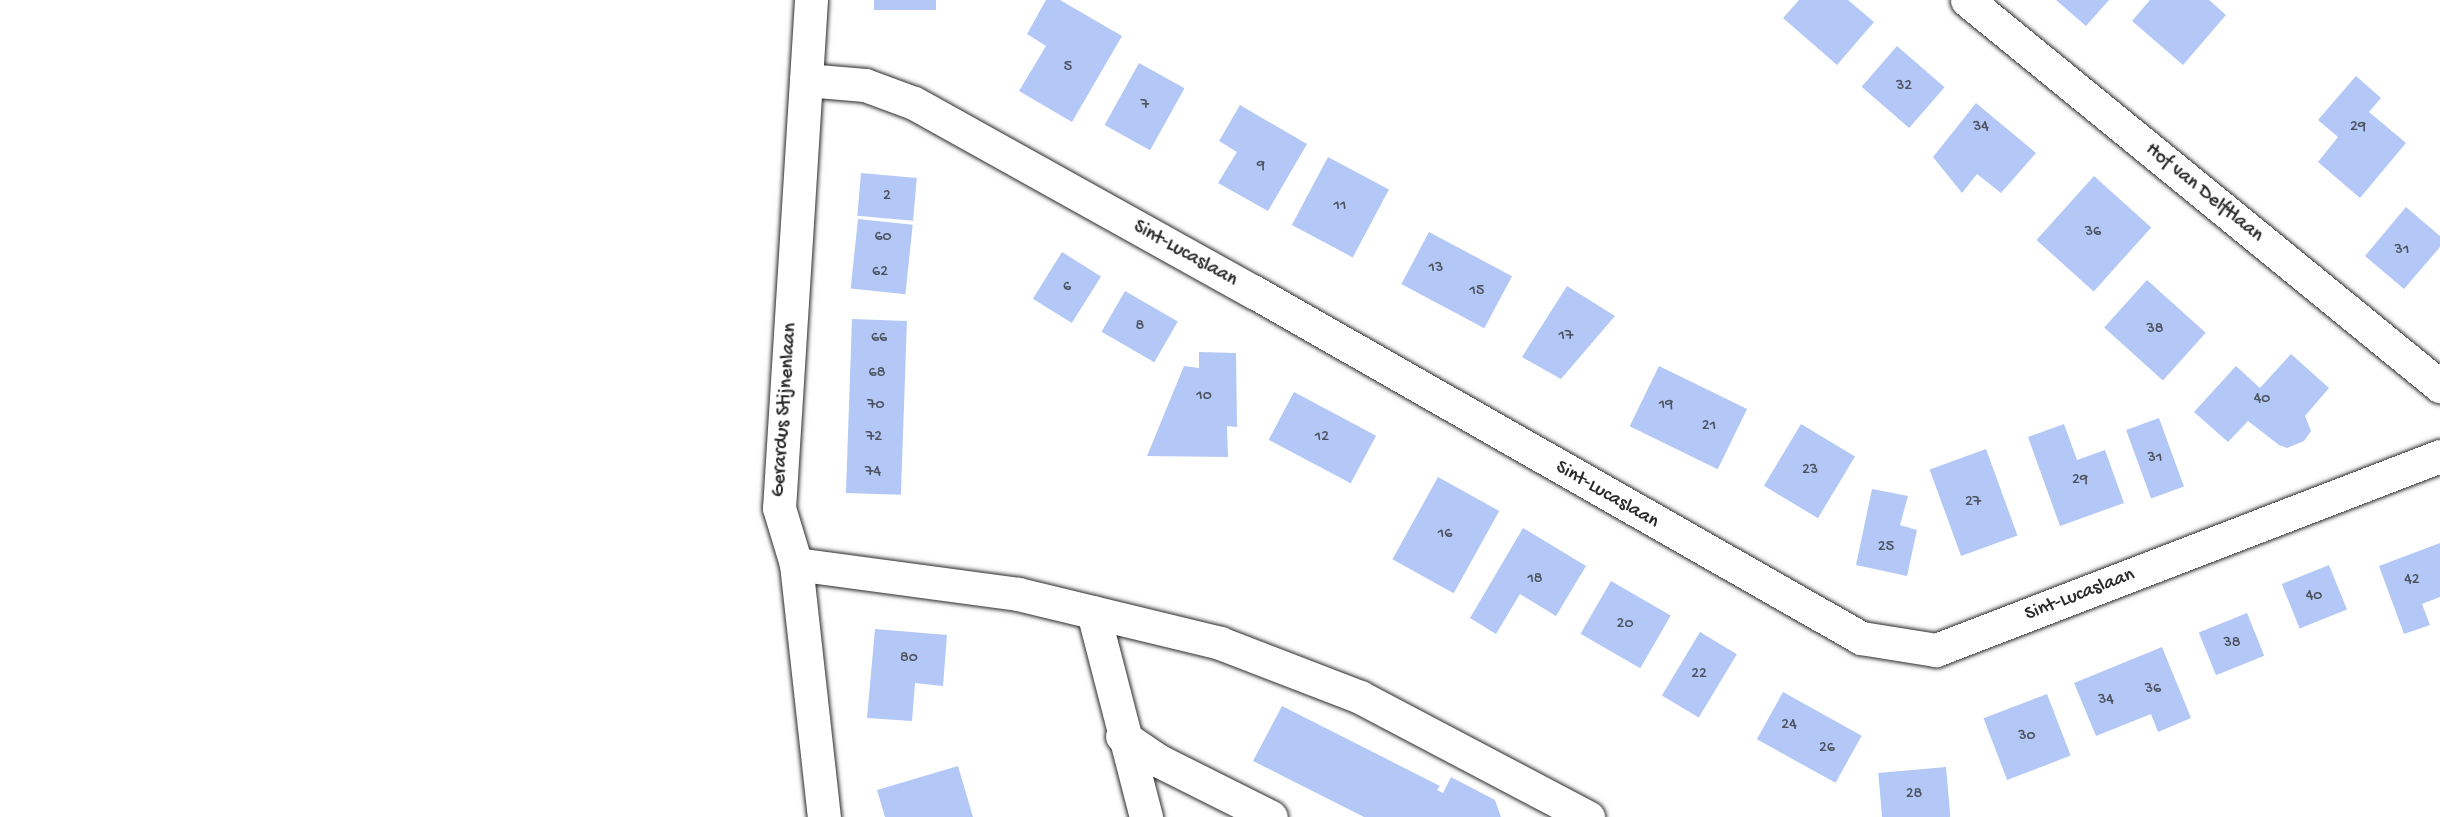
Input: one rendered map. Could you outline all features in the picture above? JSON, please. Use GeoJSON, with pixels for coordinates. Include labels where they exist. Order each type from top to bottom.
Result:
{"type":"FeatureCollection","features":[{"type":"Feature","properties":{"kind":"street","name":"Gerardus Stijnenlaan"},"geometry":{"type":"LineString","coordinates":[[810,0],[778,508],[796,564],[824,817]]}},
{"type":"Feature","properties":{"kind":"street","name":"Hof van Delftlaan"},"geometry":{"type":"LineString","coordinates":[[1967,0],[2440,386]]}},
{"type":"Feature","properties":{"kind":"street","name":"Sint-Lucaslaan"},"geometry":{"type":"LineString","coordinates":[[806,80],[865,85],[914,103],[1244,286],[1861,638],[1936,650],[2440,456]]}},
{"type":"Feature","properties":{"kind":"street"},"geometry":{"type":"LineString","coordinates":[[796,564],[1018,594],[1220,643],[1360,696],[1588,817]]}},
{"type":"Feature","properties":{"kind":"street"},"geometry":{"type":"LineString","coordinates":[[1093,612],[1122,736],[1146,817]]}},
{"type":"Feature","properties":{"kind":"street"},"geometry":{"type":"LineString","coordinates":[[1122,736],[1159,761],[1271,817]]}},
{"type":"Feature","properties":{"kind":"building"},"geometry":{"type":"Polygon","coordinates":[[[874,0],[936,0],[936,10],[874,10],[874,0]]]}},
{"type":"Feature","properties":{"kind":"building"},"geometry":{"type":"Polygon","coordinates":[[[1046,0],[1060,0],[1122,36],[1072,122],[1019,91],[1046,46],[1027,34],[1046,0]]]}},
{"type":"Feature","properties":{"kind":"building"},"geometry":{"type":"Polygon","coordinates":[[[1799,0],[1848,0],[1874,22],[1837,65],[1783,18],[1799,0]]]}},
{"type":"Feature","properties":{"kind":"building"},"geometry":{"type":"Polygon","coordinates":[[[2056,0],[2109,0],[2086,26],[2056,0]]]}},
{"type":"Feature","properties":{"kind":"building"},"geometry":{"type":"Polygon","coordinates":[[[2150,0],[2209,0],[2226,15],[2183,65],[2132,21],[2150,0]]]}},
{"type":"Feature","properties":{"kind":"building"},"geometry":{"type":"Polygon","coordinates":[[[1897,46],[1945,87],[1909,128],[1862,87],[1897,46]]]}},
{"type":"Feature","properties":{"kind":"building"},"geometry":{"type":"Polygon","coordinates":[[[1139,63],[1184,88],[1150,150],[1105,125],[1139,63]]]}},
{"type":"Feature","properties":{"kind":"building"},"geometry":{"type":"Polygon","coordinates":[[[2356,76],[2381,98],[2369,112],[2406,143],[2360,198],[2318,162],[2338,137],[2318,120],[2356,76]]]}},
{"type":"Feature","properties":{"kind":"building"},"geometry":{"type":"Polygon","coordinates":[[[1976,103],[2036,153],[2001,193],[1977,174],[1962,193],[1933,157],[1976,103]]]}},
{"type":"Feature","properties":{"kind":"building"},"geometry":{"type":"Polygon","coordinates":[[[1240,105],[1307,144],[1268,211],[1218,183],[1237,152],[1219,141],[1240,105]]]}},
{"type":"Feature","properties":{"kind":"building"},"geometry":{"type":"Polygon","coordinates":[[[1328,157],[1389,189],[1353,257],[1292,225],[1328,157]]]}},
{"type":"Feature","properties":{"kind":"building"},"geometry":{"type":"Polygon","coordinates":[[[861,173],[917,178],[913,221],[857,216],[861,173]]]}},
{"type":"Feature","properties":{"kind":"building"},"geometry":{"type":"Polygon","coordinates":[[[2094,176],[2151,228],[2094,291],[2036,240],[2094,176]]]}},
{"type":"Feature","properties":{"kind":"building"},"geometry":{"type":"Polygon","coordinates":[[[2406,207],[2440,236],[2440,247],[2404,289],[2365,256],[2406,207]]]}},
{"type":"Feature","properties":{"kind":"building"},"geometry":{"type":"Polygon","coordinates":[[[858,219],[913,225],[905,294],[851,289],[858,219]]]}},
{"type":"Feature","properties":{"kind":"building"},"geometry":{"type":"Polygon","coordinates":[[[1429,232],[1512,276],[1484,328],[1401,284],[1429,232]]]}},
{"type":"Feature","properties":{"kind":"building"},"geometry":{"type":"Polygon","coordinates":[[[1062,252],[1101,276],[1072,323],[1033,299],[1062,252]]]}},
{"type":"Feature","properties":{"kind":"building"},"geometry":{"type":"Polygon","coordinates":[[[2147,280],[2206,333],[2163,380],[2104,328],[2147,280]]]}},
{"type":"Feature","properties":{"kind":"building"},"geometry":{"type":"Polygon","coordinates":[[[1567,286],[1615,316],[1561,379],[1522,357],[1567,286]]]}},
{"type":"Feature","properties":{"kind":"building"},"geometry":{"type":"Polygon","coordinates":[[[1125,291],[1178,322],[1154,362],[1102,332],[1125,291]]]}},
{"type":"Feature","properties":{"kind":"building"},"geometry":{"type":"Polygon","coordinates":[[[852,319],[907,321],[901,495],[846,493],[852,319]]]}},
{"type":"Feature","properties":{"kind":"building"},"geometry":{"type":"Polygon","coordinates":[[[1199,352],[1236,353],[1237,427],[1227,426],[1228,457],[1147,456],[1184,366],[1199,368],[1199,352]]]}},
{"type":"Feature","properties":{"kind":"building"},"geometry":{"type":"Polygon","coordinates":[[[2291,354],[2329,388],[2305,416],[2311,431],[2304,441],[2287,448],[2279,445],[2248,421],[2228,442],[2194,412],[2236,366],[2260,388],[2291,354]]]}},
{"type":"Feature","properties":{"kind":"building"},"geometry":{"type":"Polygon","coordinates":[[[1659,366],[1747,409],[1718,469],[1630,426],[1659,366]]]}},
{"type":"Feature","properties":{"kind":"building"},"geometry":{"type":"Polygon","coordinates":[[[1294,392],[1376,436],[1351,483],[1269,440],[1294,392]]]}},
{"type":"Feature","properties":{"kind":"building"},"geometry":{"type":"Polygon","coordinates":[[[2159,418],[2184,487],[2151,499],[2126,430],[2159,418]]]}},
{"type":"Feature","properties":{"kind":"building"},"geometry":{"type":"Polygon","coordinates":[[[1801,424],[1855,456],[1818,518],[1764,486],[1801,424]]]}},
{"type":"Feature","properties":{"kind":"building"},"geometry":{"type":"Polygon","coordinates":[[[2064,424],[2077,460],[2105,450],[2124,503],[2060,526],[2028,437],[2064,424]]]}},
{"type":"Feature","properties":{"kind":"building"},"geometry":{"type":"Polygon","coordinates":[[[1986,449],[2017,535],[1961,556],[1930,470],[1986,449]]]}},
{"type":"Feature","properties":{"kind":"building"},"geometry":{"type":"Polygon","coordinates":[[[1438,477],[1499,511],[1454,593],[1392,559],[1438,477]]]}},
{"type":"Feature","properties":{"kind":"building"},"geometry":{"type":"Polygon","coordinates":[[[1872,489],[1908,496],[1900,525],[1917,530],[1907,576],[1856,565],[1872,489]]]}},
{"type":"Feature","properties":{"kind":"building"},"geometry":{"type":"Polygon","coordinates":[[[1523,528],[1586,566],[1556,616],[1520,594],[1496,634],[1470,618],[1523,528]]]}},
{"type":"Feature","properties":{"kind":"building"},"geometry":{"type":"Polygon","coordinates":[[[2440,543],[2440,597],[2422,604],[2430,625],[2404,634],[2379,566],[2440,543]]]}},
{"type":"Feature","properties":{"kind":"building"},"geometry":{"type":"Polygon","coordinates":[[[2329,565],[2347,610],[2300,629],[2282,584],[2329,565]]]}},
{"type":"Feature","properties":{"kind":"building"},"geometry":{"type":"Polygon","coordinates":[[[1611,581],[1671,616],[1640,668],[1580,634],[1611,581]]]}},
{"type":"Feature","properties":{"kind":"building"},"geometry":{"type":"Polygon","coordinates":[[[2247,613],[2264,656],[2216,675],[2199,632],[2247,613]]]}},
{"type":"Feature","properties":{"kind":"building"},"geometry":{"type":"Polygon","coordinates":[[[875,629],[947,635],[943,686],[915,683],[912,721],[867,718],[875,629]]]}},
{"type":"Feature","properties":{"kind":"building"},"geometry":{"type":"Polygon","coordinates":[[[1700,632],[1737,654],[1699,718],[1662,695],[1700,632]]]}},
{"type":"Feature","properties":{"kind":"building"},"geometry":{"type":"Polygon","coordinates":[[[2162,647],[2191,718],[2158,732],[2151,714],[2096,736],[2074,683],[2162,647]]]}},
{"type":"Feature","properties":{"kind":"building"},"geometry":{"type":"Polygon","coordinates":[[[1783,692],[1862,736],[1836,783],[1757,739],[1783,692]]]}},
{"type":"Feature","properties":{"kind":"building"},"geometry":{"type":"Polygon","coordinates":[[[2047,694],[2071,756],[2007,780],[1984,718],[2047,694]]]}},
{"type":"Feature","properties":{"kind":"building"},"geometry":{"type":"Polygon","coordinates":[[[1282,706],[1440,786],[1437,790],[1443,793],[1451,777],[1495,800],[1501,817],[1364,817],[1253,761],[1282,706]]]}},
{"type":"Feature","properties":{"kind":"building"},"geometry":{"type":"Polygon","coordinates":[[[958,766],[973,817],[885,817],[877,790],[958,766]]]}},
{"type":"Feature","properties":{"kind":"building"},"geometry":{"type":"Polygon","coordinates":[[[1946,767],[1950,817],[1882,817],[1878,773],[1946,767]]]}}]}
